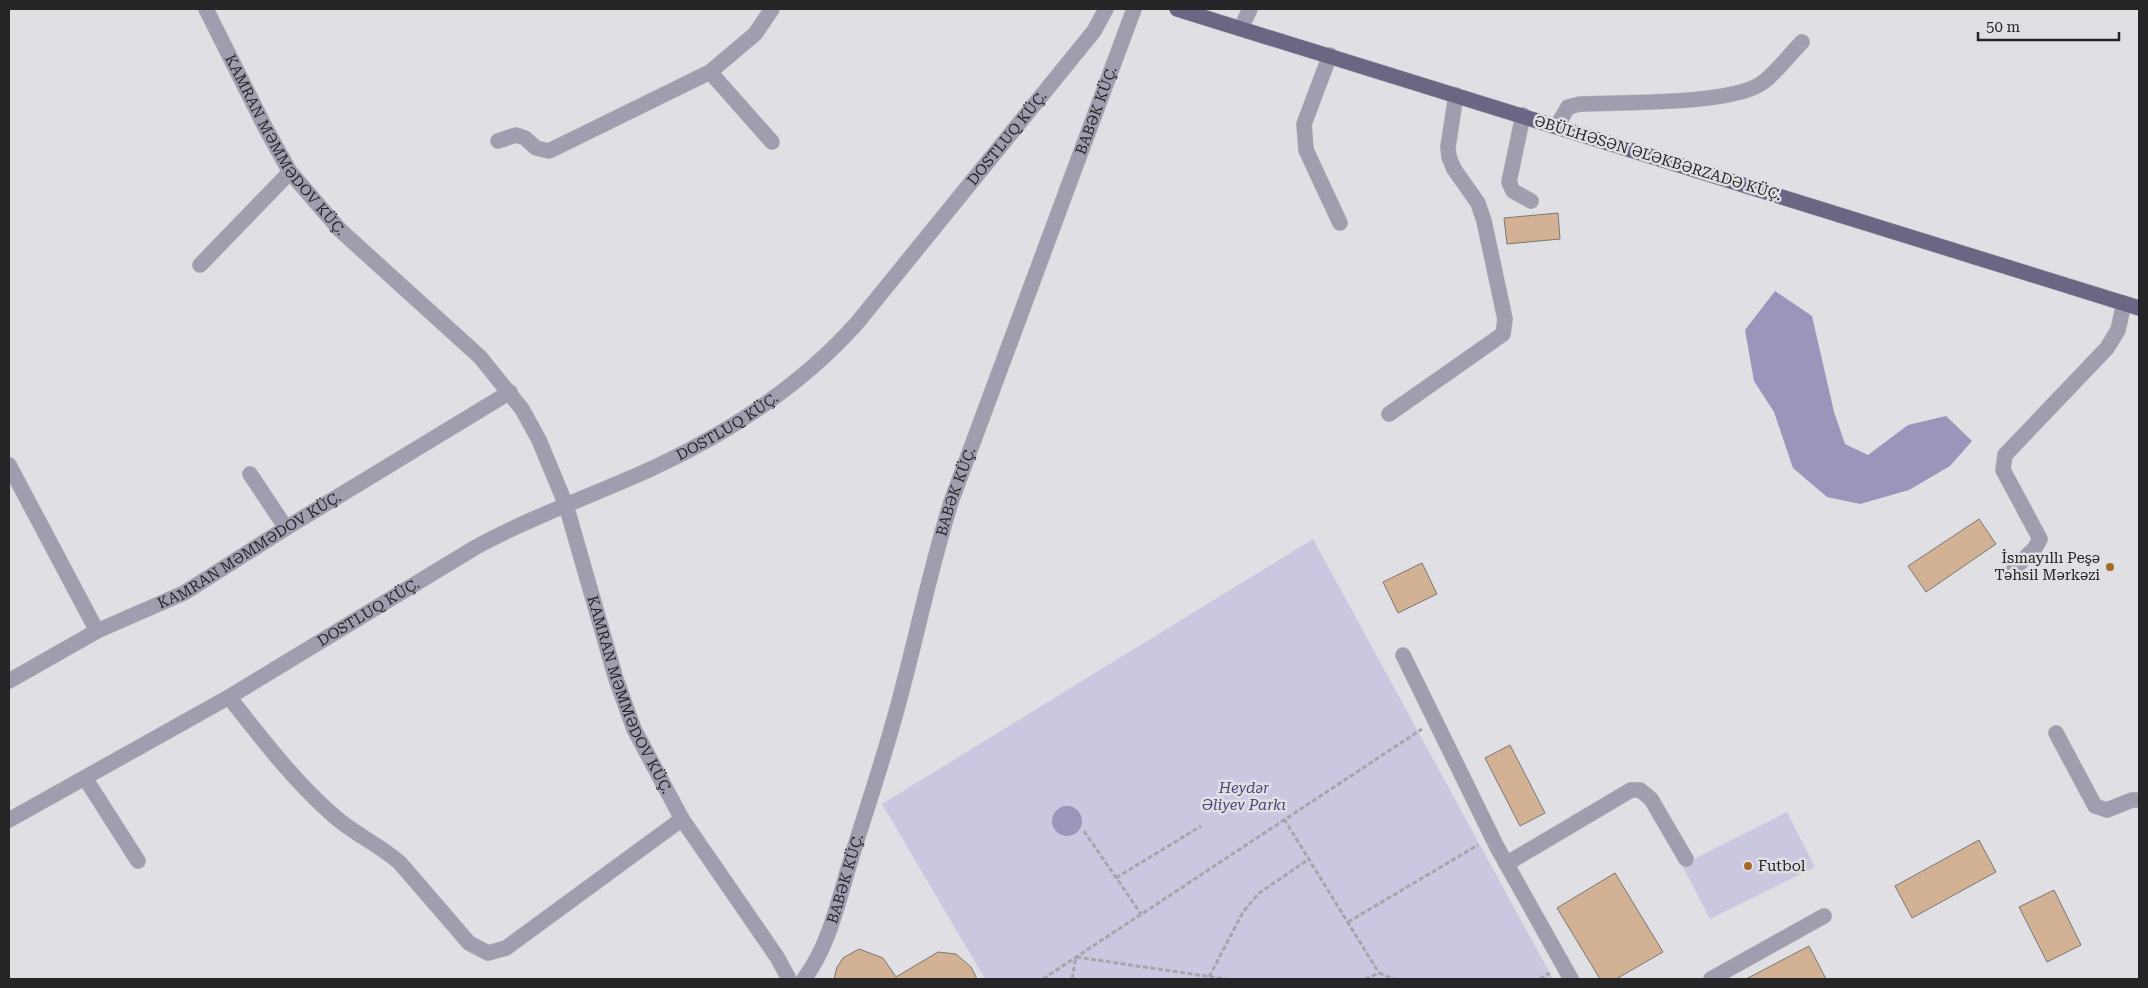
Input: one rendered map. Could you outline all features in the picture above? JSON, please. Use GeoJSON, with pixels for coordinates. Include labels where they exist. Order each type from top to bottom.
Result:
{"type":"FeatureCollection","features":[{"type":"Feature","properties":{"kind":"main road","name":"ƏBÜLHƏSƏN ƏLƏKBƏRZADƏ KÜÇ."},"geometry":{"type":"LineString","coordinates":[[1177,9],[2139,308]]}},
{"type":"Feature","properties":{"kind":"street","name":"KAMRAN MƏMMƏDOV KÜÇ."},"geometry":{"type":"LineString","coordinates":[[206,9],[265,127],[290,172],[340,230],[480,357],[510,392],[540,440],[566,505],[616,679],[634,729],[682,818],[778,958],[789,979]]}},
{"type":"Feature","properties":{"kind":"street"},"geometry":{"type":"LineString","coordinates":[[498,141],[516,135],[525,138],[536,148],[549,151],[710,72],[755,34],[772,9]]}},
{"type":"Feature","properties":{"kind":"street","name":"DOSTLUQ KÜÇ."},"geometry":{"type":"LineString","coordinates":[[9,820],[229,697],[512,527],[654,468],[748,417],[772,400],[838,345],[1094,31],[1106,9]]}},
{"type":"Feature","properties":{"kind":"street","name":"BABƏK KÜÇ."},"geometry":{"type":"LineString","coordinates":[[804,979],[811,970],[826,938],[888,742],[939,540],[952,499],[1134,9]]}},
{"type":"Feature","properties":{"kind":"street"},"geometry":{"type":"LineString","coordinates":[[1241,28],[1250,9]]}},
{"type":"Feature","properties":{"kind":"street"},"geometry":{"type":"LineString","coordinates":[[1557,126],[1568,108],[1580,104],[1694,99],[1730,95],[1761,84],[1802,42]]}},
{"type":"Feature","properties":{"kind":"street"},"geometry":{"type":"LineString","coordinates":[[1330,55],[1304,124],[1306,150],[1340,223]]}},
{"type":"Feature","properties":{"kind":"street"},"geometry":{"type":"LineString","coordinates":[[710,72],[772,142]]}},
{"type":"Feature","properties":{"kind":"street"},"geometry":{"type":"LineString","coordinates":[[1389,414],[1503,334],[1505,320],[1484,221],[1478,203],[1454,169],[1449,157],[1448,148],[1456,95]]}},
{"type":"Feature","properties":{"kind":"street"},"geometry":{"type":"LineString","coordinates":[[1523,116],[1509,182],[1513,191],[1531,201]]}},
{"type":"Feature","properties":{"kind":"street"},"geometry":{"type":"LineString","coordinates":[[200,265],[290,172]]}},
{"type":"Feature","properties":{"kind":"street"},"geometry":{"type":"LineString","coordinates":[[2014,569],[2035,548],[2040,539],[2003,470],[2005,455],[2107,348],[2118,330],[2124,303]]}},
{"type":"Feature","properties":{"kind":"street","name":"KAMRAN MƏMMƏDOV KÜÇ."},"geometry":{"type":"LineString","coordinates":[[9,681],[97,631],[184,593],[286,528],[510,392]]}},
{"type":"Feature","properties":{"kind":"street"},"geometry":{"type":"LineString","coordinates":[[9,465],[97,631]]}},
{"type":"Feature","properties":{"kind":"street"},"geometry":{"type":"LineString","coordinates":[[250,474],[286,528]]}},
{"type":"Feature","properties":{"kind":"street"},"geometry":{"type":"LineString","coordinates":[[1403,655],[1506,864],[1571,979]]}},
{"type":"Feature","properties":{"kind":"street"},"geometry":{"type":"LineString","coordinates":[[229,697],[292,776],[335,817],[400,863],[469,943],[488,953],[506,948],[682,818]]}},
{"type":"Feature","properties":{"kind":"street"},"geometry":{"type":"LineString","coordinates":[[2056,733],[2095,806],[2108,810],[2132,800],[2139,800]]}},
{"type":"Feature","properties":{"kind":"street"},"geometry":{"type":"LineString","coordinates":[[85,778],[138,861]]}},
{"type":"Feature","properties":{"kind":"street"},"geometry":{"type":"LineString","coordinates":[[1506,864],[1631,790],[1640,790],[1650,799],[1686,859]]}},
{"type":"Feature","properties":{"kind":"street"},"geometry":{"type":"LineString","coordinates":[[1711,979],[1824,916]]}},
{"type":"Feature","properties":{"kind":"path"},"geometry":{"type":"LineString","coordinates":[[1043,979],[1435,720]]}},
{"type":"Feature","properties":{"kind":"path"},"geometry":{"type":"LineString","coordinates":[[1284,819],[1379,974]]}},
{"type":"Feature","properties":{"kind":"path"},"geometry":{"type":"LineString","coordinates":[[1116,878],[1202,826]]}},
{"type":"Feature","properties":{"kind":"path"},"geometry":{"type":"LineString","coordinates":[[1084,831],[1141,914]]}},
{"type":"Feature","properties":{"kind":"path"},"geometry":{"type":"LineString","coordinates":[[1348,922],[1495,842]]}},
{"type":"Feature","properties":{"kind":"path"},"geometry":{"type":"LineString","coordinates":[[1209,977],[1243,912],[1258,894],[1309,859]]}},
{"type":"Feature","properties":{"kind":"path"},"geometry":{"type":"LineString","coordinates":[[1076,957],[1226,979]]}},
{"type":"Feature","properties":{"kind":"path"},"geometry":{"type":"LineString","coordinates":[[1072,979],[1076,957]]}},
{"type":"Feature","properties":{"kind":"path"},"geometry":{"type":"LineString","coordinates":[[1365,979],[1379,974],[1394,979]]}},
{"type":"Feature","properties":{"kind":"green space","name":"Heydər Əliyev Parkı"},"geometry":{"type":"Polygon","coordinates":[[[1313,539],[1553,979],[985,979],[882,804],[1313,539]]]}},
{"type":"Feature","properties":{"kind":"green space","name":"Futbol"},"geometry":{"type":"Polygon","coordinates":[[[1787,812],[1815,867],[1710,919],[1682,865],[1787,812]]]}},
{"type":"Feature","properties":{"kind":"shaded area"},"geometry":{"type":"Polygon","coordinates":[[[1775,291],[1812,316],[1834,412],[1845,444],[1868,455],[1908,425],[1946,416],[1972,441],[1950,466],[1909,490],[1860,504],[1827,497],[1793,468],[1774,412],[1754,381],[1745,330],[1775,291]]]}},
{"type":"Feature","properties":{"kind":"shaded area"},"geometry":{"type":"Polygon","coordinates":[[[1067,806],[1078,810],[1082,821],[1078,832],[1067,836],[1056,832],[1052,821],[1056,810],[1067,806]]]}},
{"type":"Feature","properties":{"kind":"building"},"geometry":{"type":"Polygon","coordinates":[[[1558,213],[1560,239],[1507,244],[1504,218],[1558,213]]]}},
{"type":"Feature","properties":{"kind":"building"},"geometry":{"type":"Polygon","coordinates":[[[1979,519],[1996,544],[1926,592],[1908,566],[1979,519]]]}},
{"type":"Feature","properties":{"kind":"building"},"geometry":{"type":"Polygon","coordinates":[[[1422,563],[1437,594],[1398,613],[1383,582],[1422,563]]]}},
{"type":"Feature","properties":{"kind":"building"},"geometry":{"type":"Polygon","coordinates":[[[1510,745],[1545,813],[1520,826],[1485,758],[1510,745]]]}},
{"type":"Feature","properties":{"kind":"building"},"geometry":{"type":"Polygon","coordinates":[[[1979,840],[1996,872],[1912,918],[1895,886],[1979,840]]]}},
{"type":"Feature","properties":{"kind":"building"},"geometry":{"type":"Polygon","coordinates":[[[1615,873],[1663,952],[1616,979],[1600,979],[1557,908],[1615,873]]]}},
{"type":"Feature","properties":{"kind":"building"},"geometry":{"type":"Polygon","coordinates":[[[2054,890],[2081,945],[2047,962],[2019,907],[2054,890]]]}},
{"type":"Feature","properties":{"kind":"building"},"geometry":{"type":"Polygon","coordinates":[[[1809,946],[1826,979],[1746,979],[1809,946]]]}},
{"type":"Feature","properties":{"kind":"building"},"geometry":{"type":"Polygon","coordinates":[[[859,949],[883,958],[896,977],[938,952],[956,954],[971,967],[977,979],[834,979],[837,967],[843,958],[859,949]]]}},
{"type":"Feature","properties":{"kind":"place","name":"İsmayıllı Peşə Təhsil Mərkəzi"},"geometry":{"type":"Point","coordinates":[2110,567]}},
{"type":"Feature","properties":{"kind":"place","name":"Futbol"},"geometry":{"type":"Point","coordinates":[1748,866]}}]}
